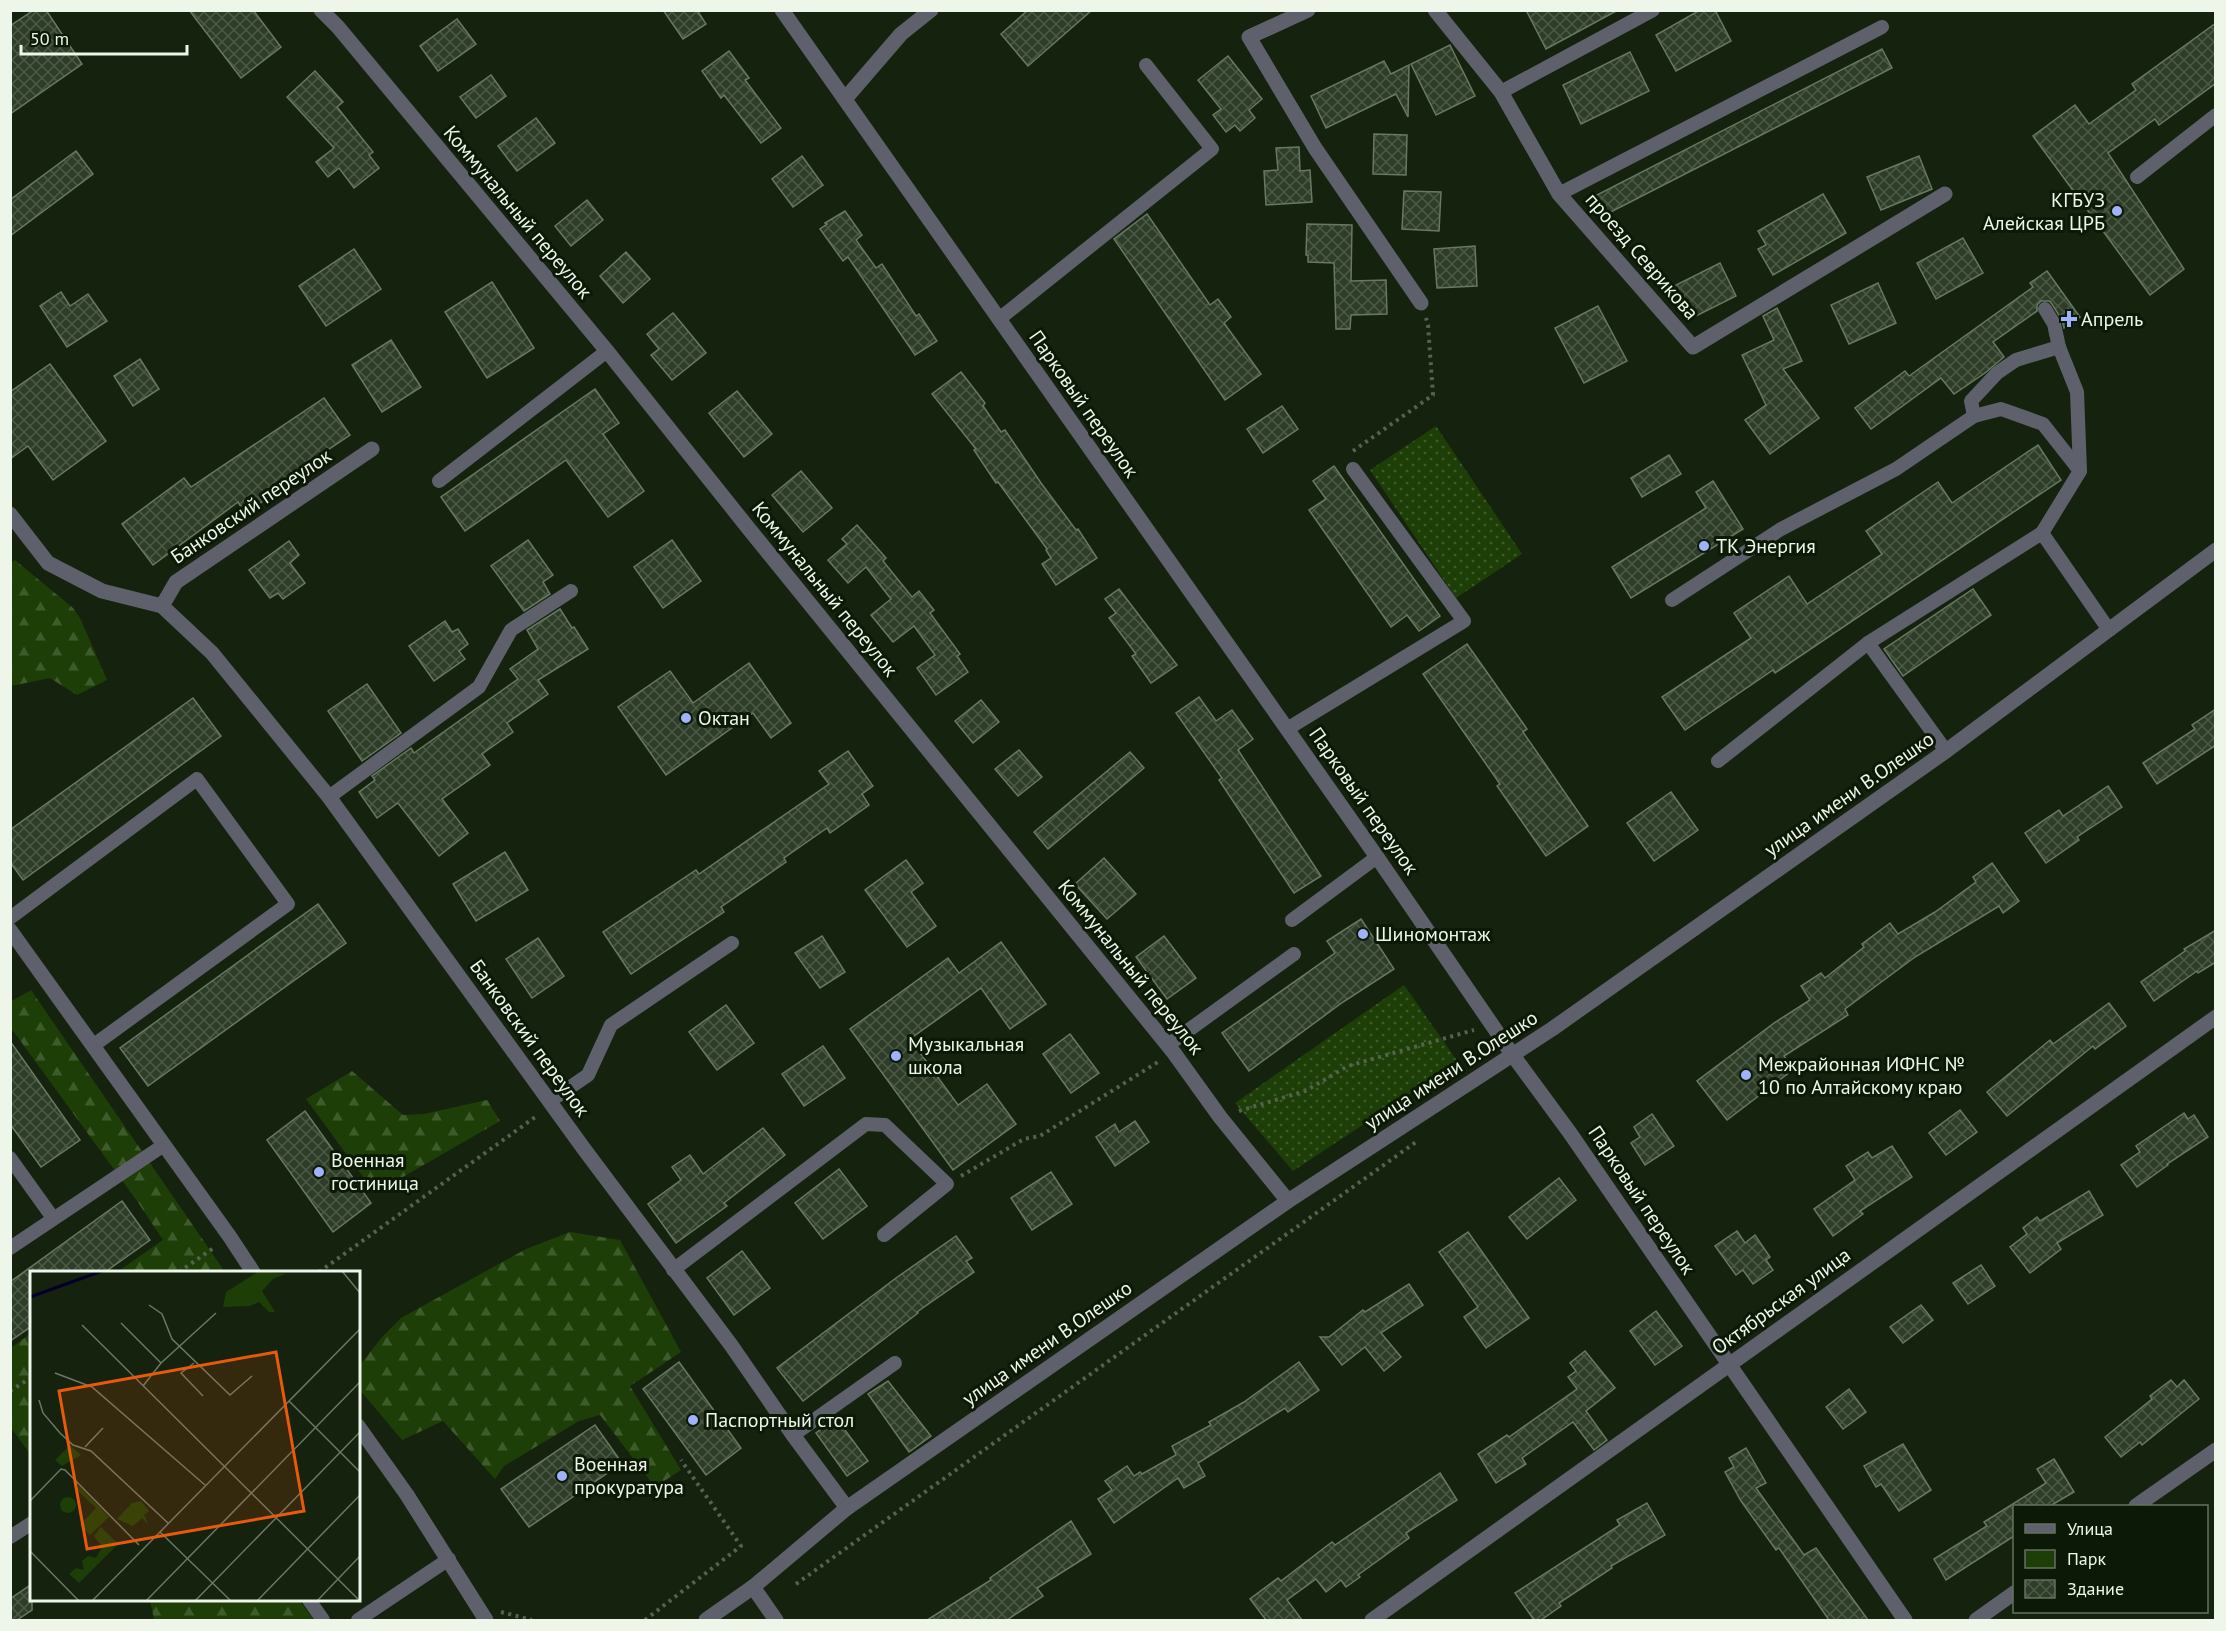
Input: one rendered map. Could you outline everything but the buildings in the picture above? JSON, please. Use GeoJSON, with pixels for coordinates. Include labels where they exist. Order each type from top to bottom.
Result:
{"type":"FeatureCollection","features":[{"type":"Feature","properties":{"kind":"street","name":"Коммунальный переулок"},"geometry":{"type":"LineString","coordinates":[[321,10],[338,27],[607,351],[1171,1049],[1220,1117],[1288,1201]]}},
{"type":"Feature","properties":{"kind":"street","name":"Парковый переулок"},"geometry":{"type":"LineString","coordinates":[[782,10],[1377,857],[1512,1054],[1570,1133],[1905,1620]]}},
{"type":"Feature","properties":{"kind":"street"},"geometry":{"type":"LineString","coordinates":[[845,99],[902,34],[931,10]]}},
{"type":"Feature","properties":{"kind":"street"},"geometry":{"type":"LineString","coordinates":[[1308,10],[1249,37],[1316,148],[1421,303]]}},
{"type":"Feature","properties":{"kind":"street","name":"проезд Севрикова"},"geometry":{"type":"LineString","coordinates":[[1435,10],[1501,92],[1559,194],[1693,346],[1945,194]]}},
{"type":"Feature","properties":{"kind":"street","name":"Банковский переулок"},"geometry":{"type":"LineString","coordinates":[[162,606],[177,582],[372,449]]}},
{"type":"Feature","properties":{"kind":"street","name":"Банковский переулок"},"geometry":{"type":"LineString","coordinates":[[10,514],[48,562],[102,591],[162,606],[212,653],[329,797],[673,1270],[731,1345],[847,1508]]}},
{"type":"Feature","properties":{"kind":"street","name":"улица имени В.Олешко"},"geometry":{"type":"LineString","coordinates":[[705,1620],[753,1587],[847,1508],[1288,1201],[1552,1029],[1946,751],[2216,550]]}},
{"type":"Feature","properties":{"kind":"street"},"geometry":{"type":"LineString","coordinates":[[10,930],[94,1045],[252,1271]]}},
{"type":"Feature","properties":{"kind":"street","name":"Октябрьская улица"},"geometry":{"type":"LineString","coordinates":[[1372,1620],[2216,1017]]}},
{"type":"Feature","properties":{"kind":"street"},"geometry":{"type":"LineString","coordinates":[[360,1429],[449,1559],[486,1620]]}},
{"type":"Feature","properties":{"kind":"street"},"geometry":{"type":"LineString","coordinates":[[2137,1505],[2216,1450]]}},
{"type":"Feature","properties":{"kind":"street"},"geometry":{"type":"LineString","coordinates":[[753,1587],[776,1620]]}},
{"type":"Feature","properties":{"kind":"street"},"geometry":{"type":"LineString","coordinates":[[1976,1620],[2013,1594]]}},
{"type":"Feature","properties":{"kind":"lane"},"geometry":{"type":"LineString","coordinates":[[1501,92],[1653,10]]}},
{"type":"Feature","properties":{"kind":"lane"},"geometry":{"type":"LineString","coordinates":[[1559,194],[1882,27]]}},
{"type":"Feature","properties":{"kind":"lane"},"geometry":{"type":"LineString","coordinates":[[999,319],[1212,149],[1146,65]]}},
{"type":"Feature","properties":{"kind":"lane"},"geometry":{"type":"LineString","coordinates":[[2138,177],[2216,116]]}},
{"type":"Feature","properties":{"kind":"lane"},"geometry":{"type":"LineString","coordinates":[[1718,761],[1868,643],[2042,533],[2080,471],[2077,392],[2059,347],[2054,324],[2045,309]]}},
{"type":"Feature","properties":{"kind":"lane"},"geometry":{"type":"LineString","coordinates":[[1974,416],[1971,401],[1997,373],[2016,360],[2059,347]]}},
{"type":"Feature","properties":{"kind":"lane"},"geometry":{"type":"LineString","coordinates":[[439,481],[607,351]]}},
{"type":"Feature","properties":{"kind":"lane"},"geometry":{"type":"LineString","coordinates":[[1672,600],[1781,529],[1896,469],[1974,416],[2001,409],[2043,424],[2080,471]]}},
{"type":"Feature","properties":{"kind":"lane"},"geometry":{"type":"LineString","coordinates":[[1287,729],[1464,621],[1353,469]]}},
{"type":"Feature","properties":{"kind":"lane"},"geometry":{"type":"LineString","coordinates":[[2042,533],[2109,630]]}},
{"type":"Feature","properties":{"kind":"lane"},"geometry":{"type":"LineString","coordinates":[[329,797],[479,687],[512,630],[571,591]]}},
{"type":"Feature","properties":{"kind":"lane"},"geometry":{"type":"LineString","coordinates":[[1868,643],[1946,751]]}},
{"type":"Feature","properties":{"kind":"lane"},"geometry":{"type":"LineString","coordinates":[[10,918],[197,779],[288,904],[94,1045]]}},
{"type":"Feature","properties":{"kind":"lane"},"geometry":{"type":"LineString","coordinates":[[1292,920],[1377,857]]}},
{"type":"Feature","properties":{"kind":"lane"},"geometry":{"type":"LineString","coordinates":[[551,1103],[588,1075],[611,1025],[732,943]]}},
{"type":"Feature","properties":{"kind":"lane"},"geometry":{"type":"LineString","coordinates":[[1171,1049],[1294,954]]}},
{"type":"Feature","properties":{"kind":"lane"},"geometry":{"type":"LineString","coordinates":[[673,1270],[866,1124],[885,1125],[947,1184],[884,1235]]}},
{"type":"Feature","properties":{"kind":"lane"},"geometry":{"type":"LineString","coordinates":[[10,1248],[164,1145]]}},
{"type":"Feature","properties":{"kind":"lane"},"geometry":{"type":"LineString","coordinates":[[10,1158],[53,1218]]}},
{"type":"Feature","properties":{"kind":"lane"},"geometry":{"type":"LineString","coordinates":[[793,1435],[895,1363]]}},
{"type":"Feature","properties":{"kind":"lane"},"geometry":{"type":"LineString","coordinates":[[10,1537],[30,1524]]}},
{"type":"Feature","properties":{"kind":"lane"},"geometry":{"type":"LineString","coordinates":[[358,1620],[449,1559]]}},
{"type":"Feature","properties":{"kind":"lane"},"geometry":{"type":"LineString","coordinates":[[310,1601],[323,1620]]}},
{"type":"Feature","properties":{"kind":"path"},"geometry":{"type":"LineString","coordinates":[[1353,469],[1344,458],[1433,394],[1428,326],[1421,303]]}},
{"type":"Feature","properties":{"kind":"path"},"geometry":{"type":"LineString","coordinates":[[1220,1117],[1305,1091],[1348,1066],[1492,1025]]}},
{"type":"Feature","properties":{"kind":"path"},"geometry":{"type":"LineString","coordinates":[[947,1184],[1024,1139],[1040,1136],[1171,1049]]}},
{"type":"Feature","properties":{"kind":"path"},"geometry":{"type":"LineString","coordinates":[[320,1271],[551,1103]]}},
{"type":"Feature","properties":{"kind":"path"},"geometry":{"type":"LineString","coordinates":[[796,1584],[1418,1141]]}},
{"type":"Feature","properties":{"kind":"path"},"geometry":{"type":"LineString","coordinates":[[180,1271],[230,1237]]}},
{"type":"Feature","properties":{"kind":"path"},"geometry":{"type":"LineString","coordinates":[[10,1391],[30,1378]]}},
{"type":"Feature","properties":{"kind":"path"},"geometry":{"type":"LineString","coordinates":[[645,1620],[741,1546],[681,1460]]}},
{"type":"Feature","properties":{"kind":"green space"},"geometry":{"type":"Polygon","coordinates":[[[1436,426],[1522,554],[1456,598],[1370,470],[1436,426]]]}},
{"type":"Feature","properties":{"kind":"green space"},"geometry":{"type":"Polygon","coordinates":[[[15,560],[73,608],[80,618],[107,680],[77,695],[50,678],[11,686],[10,563],[15,560]]]}},
{"type":"Feature","properties":{"kind":"green space"},"geometry":{"type":"Polygon","coordinates":[[[1404,985],[1458,1062],[1293,1171],[1235,1103],[1404,985]]]}},
{"type":"Feature","properties":{"kind":"green space"},"geometry":{"type":"Polygon","coordinates":[[[31,990],[224,1271],[118,1271],[163,1240],[11,1028],[10,1002],[31,990]]]}},
{"type":"Feature","properties":{"kind":"green space"},"geometry":{"type":"Polygon","coordinates":[[[352,1071],[403,1115],[424,1114],[487,1100],[500,1121],[375,1193],[306,1099],[352,1071]]]}},
{"type":"Feature","properties":{"kind":"green space"},"geometry":{"type":"Polygon","coordinates":[[[570,1232],[620,1240],[681,1352],[630,1386],[681,1470],[655,1487],[600,1415],[579,1421],[504,1466],[495,1479],[443,1421],[402,1440],[360,1390],[360,1365],[401,1318],[526,1249],[570,1232]]]}},
{"type":"Feature","properties":{"kind":"green space"},"geometry":{"type":"Polygon","coordinates":[[[30,1334],[30,1454],[11,1428],[11,1348],[30,1334]]]}},
{"type":"Feature","properties":{"kind":"green space"},"geometry":{"type":"Polygon","coordinates":[[[150,1601],[300,1601],[314,1620],[154,1620],[150,1601]]]}},
{"type":"Feature","properties":{"kind":"place","name":"КГБУЗ Алейская ЦРБ"},"geometry":{"type":"Point","coordinates":[2117,211]}},
{"type":"Feature","properties":{"kind":"place","name":"Апрель"},"geometry":{"type":"Point","coordinates":[2069,319]}},
{"type":"Feature","properties":{"kind":"place","name":"ТК Энергия"},"geometry":{"type":"Point","coordinates":[1704,546]}},
{"type":"Feature","properties":{"kind":"place","name":"Октан"},"geometry":{"type":"Point","coordinates":[686,718]}},
{"type":"Feature","properties":{"kind":"place","name":"Шиномонтаж"},"geometry":{"type":"Point","coordinates":[1363,934]}},
{"type":"Feature","properties":{"kind":"place","name":"Музыкальная школа"},"geometry":{"type":"Point","coordinates":[896,1056]}},
{"type":"Feature","properties":{"kind":"place","name":"Межрайонная ИФНС № 10 по Алтайскому краю"},"geometry":{"type":"Point","coordinates":[1746,1075]}},
{"type":"Feature","properties":{"kind":"place","name":"Военная гостиница"},"geometry":{"type":"Point","coordinates":[319,1172]}},
{"type":"Feature","properties":{"kind":"place","name":"Паспортный стол"},"geometry":{"type":"Point","coordinates":[693,1420]}},
{"type":"Feature","properties":{"kind":"place","name":"Военная прокуратура"},"geometry":{"type":"Point","coordinates":[562,1476]}}]}
